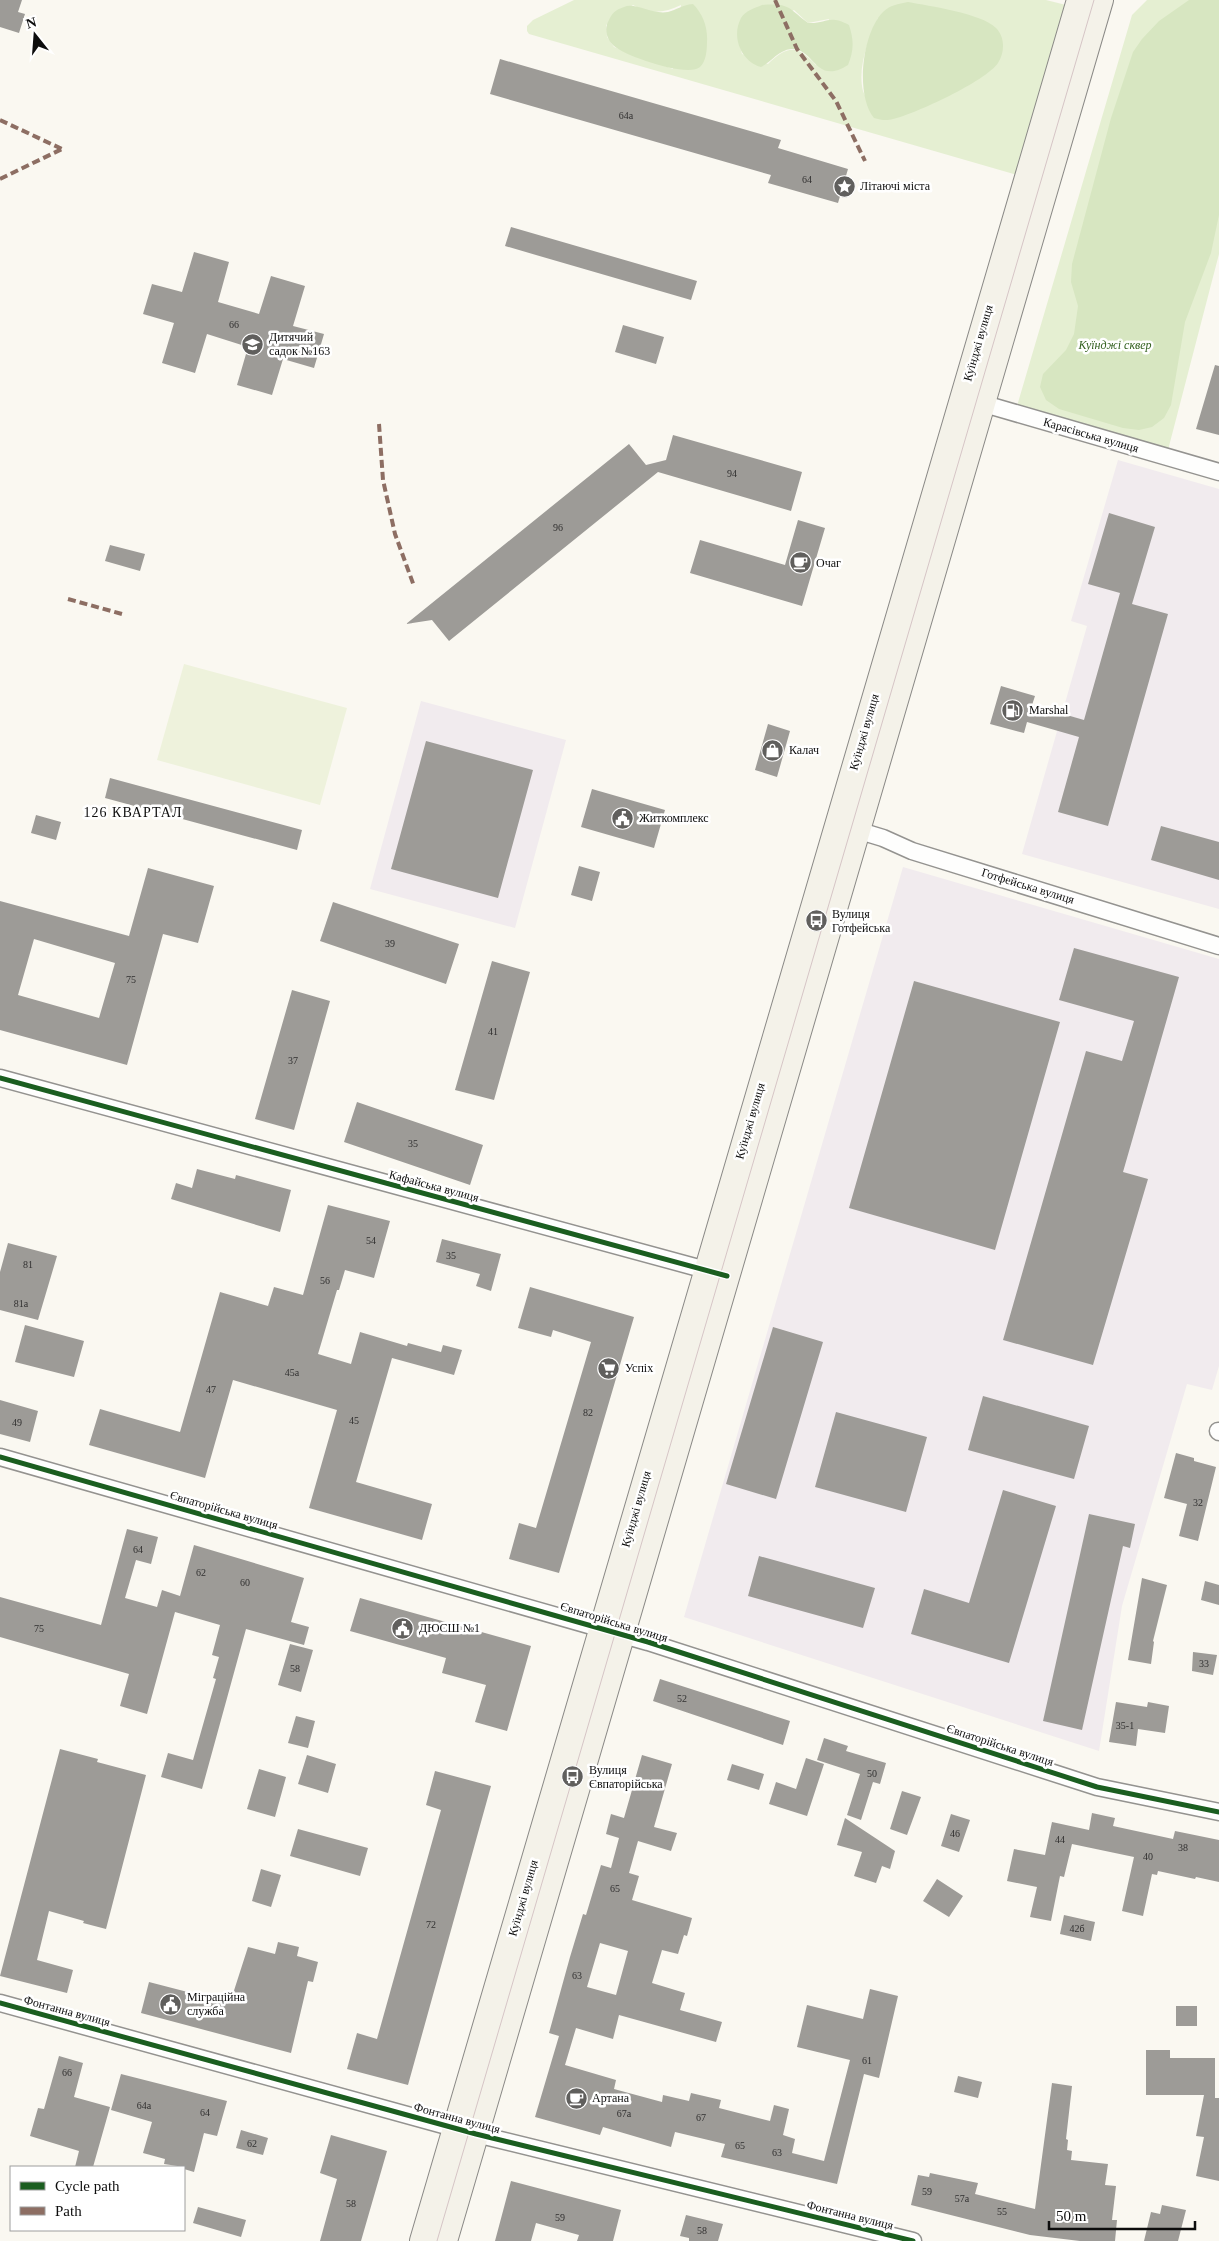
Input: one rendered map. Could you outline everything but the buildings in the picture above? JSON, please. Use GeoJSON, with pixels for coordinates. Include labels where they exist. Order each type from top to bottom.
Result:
{"type":"FeatureCollection","features":[{"type":"Feature","properties":{"kind":"main road","name":"Куїнджі вулиця"},"geometry":{"type":"LineString","coordinates":[[422,2241],[465,2131],[848,828],[973,400],[1079,0]]}},
{"type":"Feature","properties":{"kind":"main road","name":"Куїнджі вулиця"},"geometry":{"type":"LineString","coordinates":[[973,400],[1101,0]]}},
{"type":"Feature","properties":{"kind":"main road","name":"Куїнджі вулиця"},"geometry":{"type":"LineString","coordinates":[[444,2241],[465,2131]]}},
{"type":"Feature","properties":{"kind":"street","name":"Карасівська вулиця"},"geometry":{"type":"LineString","coordinates":[[973,400],[1219,472]]}},
{"type":"Feature","properties":{"kind":"street","name":"Готфейська вулиця"},"geometry":{"type":"LineString","coordinates":[[848,828],[883,838],[912,851],[1219,946]]}},
{"type":"Feature","properties":{"kind":"street","name":"Кафайська вулиця"},"geometry":{"type":"LineString","coordinates":[[0,1078],[717,1273]]}},
{"type":"Feature","properties":{"kind":"street","name":"Євпаторійська вулиця"},"geometry":{"type":"LineString","coordinates":[[0,1457],[612,1631],[1097,1787],[1219,1812]]}},
{"type":"Feature","properties":{"kind":"street","name":"Фонтанна вулиця"},"geometry":{"type":"LineString","coordinates":[[0,2003],[465,2131],[913,2241]]}},
{"type":"Feature","properties":{"kind":"shaded area"},"geometry":{"type":"Polygon","coordinates":[[[1118,460],[1219,489],[1219,909],[1022,854],[1087,626],[1071,621],[1118,460]]]}},
{"type":"Feature","properties":{"kind":"shaded area"},"geometry":{"type":"Polygon","coordinates":[[[421,701],[566,740],[515,928],[370,889],[421,701]]]}},
{"type":"Feature","properties":{"kind":"shaded area"},"geometry":{"type":"Polygon","coordinates":[[[903,867],[1219,959],[1219,1366],[1212,1390],[1187,1384],[1122,1606],[1099,1751],[684,1617],[903,867]]]}},
{"type":"Feature","properties":{"kind":"green space"},"geometry":{"type":"Polygon","coordinates":[[[574,0],[1046,0],[1070,6],[1021,176],[529,34],[527,26],[533,20],[574,0]],[[633,5],[606,25],[607,37],[614,47],[673,69],[681,5],[669,10],[651,12],[633,5]],[[794,10],[738,39],[742,54],[768,64],[781,53],[792,50],[803,54],[816,65],[829,19],[808,23],[794,10]],[[878,18],[868,44],[862,72],[863,91],[883,120],[912,112],[957,91],[878,18]]]}},
{"type":"Feature","properties":{"kind":"green space","name":"Куїнджі сквер"},"geometry":{"type":"Polygon","coordinates":[[[1147,0],[1219,0],[1219,254],[1168,450],[1017,406],[1132,15],[1147,0]]]}},
{"type":"Feature","properties":{"kind":"green space","name":"Куїнджі сквер"},"geometry":{"type":"Polygon","coordinates":[[[1189,0],[1219,0],[1219,215],[1211,253],[1185,322],[1171,405],[1164,418],[1152,427],[1139,430],[1123,428],[1059,409],[1046,400],[1040,387],[1043,374],[1066,350],[1074,334],[1078,306],[1071,282],[1072,264],[1111,118],[1133,52],[1159,21],[1189,0]]]}},
{"type":"Feature","properties":{"kind":"green space"},"geometry":{"type":"Polygon","coordinates":[[[908,2],[967,14],[989,23],[996,28],[1001,36],[1002,54],[998,63],[980,79],[949,96],[917,111],[893,119],[883,120],[874,118],[868,108],[864,95],[863,80],[866,49],[870,34],[883,12],[894,5],[908,2]]]}},
{"type":"Feature","properties":{"kind":"green space"},"geometry":{"type":"Polygon","coordinates":[[[693,4],[706,26],[707,37],[704,62],[700,67],[693,70],[670,68],[643,60],[620,50],[608,38],[606,28],[608,22],[614,12],[621,8],[633,6],[656,12],[668,12],[693,4]]]}},
{"type":"Feature","properties":{"kind":"green space"},"geometry":{"type":"Polygon","coordinates":[[[762,5],[784,6],[808,23],[836,20],[849,25],[853,45],[848,65],[829,71],[822,69],[799,50],[791,49],[783,52],[761,67],[754,64],[743,54],[740,47],[737,33],[738,25],[745,13],[762,5]]]}},
{"type":"Feature","properties":{"kind":"green space"},"geometry":{"type":"Polygon","coordinates":[[[184,664],[347,708],[320,805],[157,760],[184,664]]]}},
{"type":"Feature","properties":{"kind":"tram line"},"geometry":{"type":"LineString","coordinates":[[437,2241],[1094,0]]}},
{"type":"Feature","properties":{"kind":"marked path"},"geometry":{"type":"LineString","coordinates":[[775,0],[797,49],[836,101],[865,161]]}},
{"type":"Feature","properties":{"kind":"marked path"},"geometry":{"type":"LineString","coordinates":[[0,120],[62,149]]}},
{"type":"Feature","properties":{"kind":"marked path"},"geometry":{"type":"LineString","coordinates":[[0,179],[62,149]]}},
{"type":"Feature","properties":{"kind":"marked path"},"geometry":{"type":"LineString","coordinates":[[379,424],[383,480],[395,534],[414,586]]}},
{"type":"Feature","properties":{"kind":"marked path"},"geometry":{"type":"LineString","coordinates":[[68,599],[122,614]]}},
{"type":"Feature","properties":{"kind":"cycle path"},"geometry":{"type":"LineString","coordinates":[[0,1078],[727,1276]]}},
{"type":"Feature","properties":{"kind":"cycle path"},"geometry":{"type":"LineString","coordinates":[[0,1457],[648,1642],[1097,1787],[1219,1812]]}},
{"type":"Feature","properties":{"kind":"cycle path"},"geometry":{"type":"LineString","coordinates":[[0,2003],[476,2134],[913,2241]]}},
{"type":"Feature","properties":{"kind":"place","name":"Літаючі міста"},"geometry":{"type":"Point","coordinates":[844,186]}},
{"type":"Feature","properties":{"kind":"place","name":"Дитячий садок №163"},"geometry":{"type":"Point","coordinates":[253,344]}},
{"type":"Feature","properties":{"kind":"place","name":"Очаг"},"geometry":{"type":"Point","coordinates":[800,563]}},
{"type":"Feature","properties":{"kind":"place","name":"Marshal"},"geometry":{"type":"Point","coordinates":[1013,710]}},
{"type":"Feature","properties":{"kind":"place","name":"Калач"},"geometry":{"type":"Point","coordinates":[773,750]}},
{"type":"Feature","properties":{"kind":"place","name":"Житкомплекс"},"geometry":{"type":"Point","coordinates":[623,818]}},
{"type":"Feature","properties":{"kind":"place","name":"Вулиця Готфейська"},"geometry":{"type":"Point","coordinates":[816,921]}},
{"type":"Feature","properties":{"kind":"place","name":"Успіх"},"geometry":{"type":"Point","coordinates":[609,1368]}},
{"type":"Feature","properties":{"kind":"place","name":"ДЮСШ №1"},"geometry":{"type":"Point","coordinates":[403,1628]}},
{"type":"Feature","properties":{"kind":"place","name":"Вулиця Євпаторійська"},"geometry":{"type":"Point","coordinates":[573,1777]}},
{"type":"Feature","properties":{"kind":"place","name":"Міграційна служба"},"geometry":{"type":"Point","coordinates":[171,2004]}},
{"type":"Feature","properties":{"kind":"place","name":"Артана"},"geometry":{"type":"Point","coordinates":[576,2098]}},
{"type":"Feature","properties":{"kind":"district","name":"126 КВАРТАЛ"},"geometry":{"type":"Point","coordinates":[133,812]}}]}
